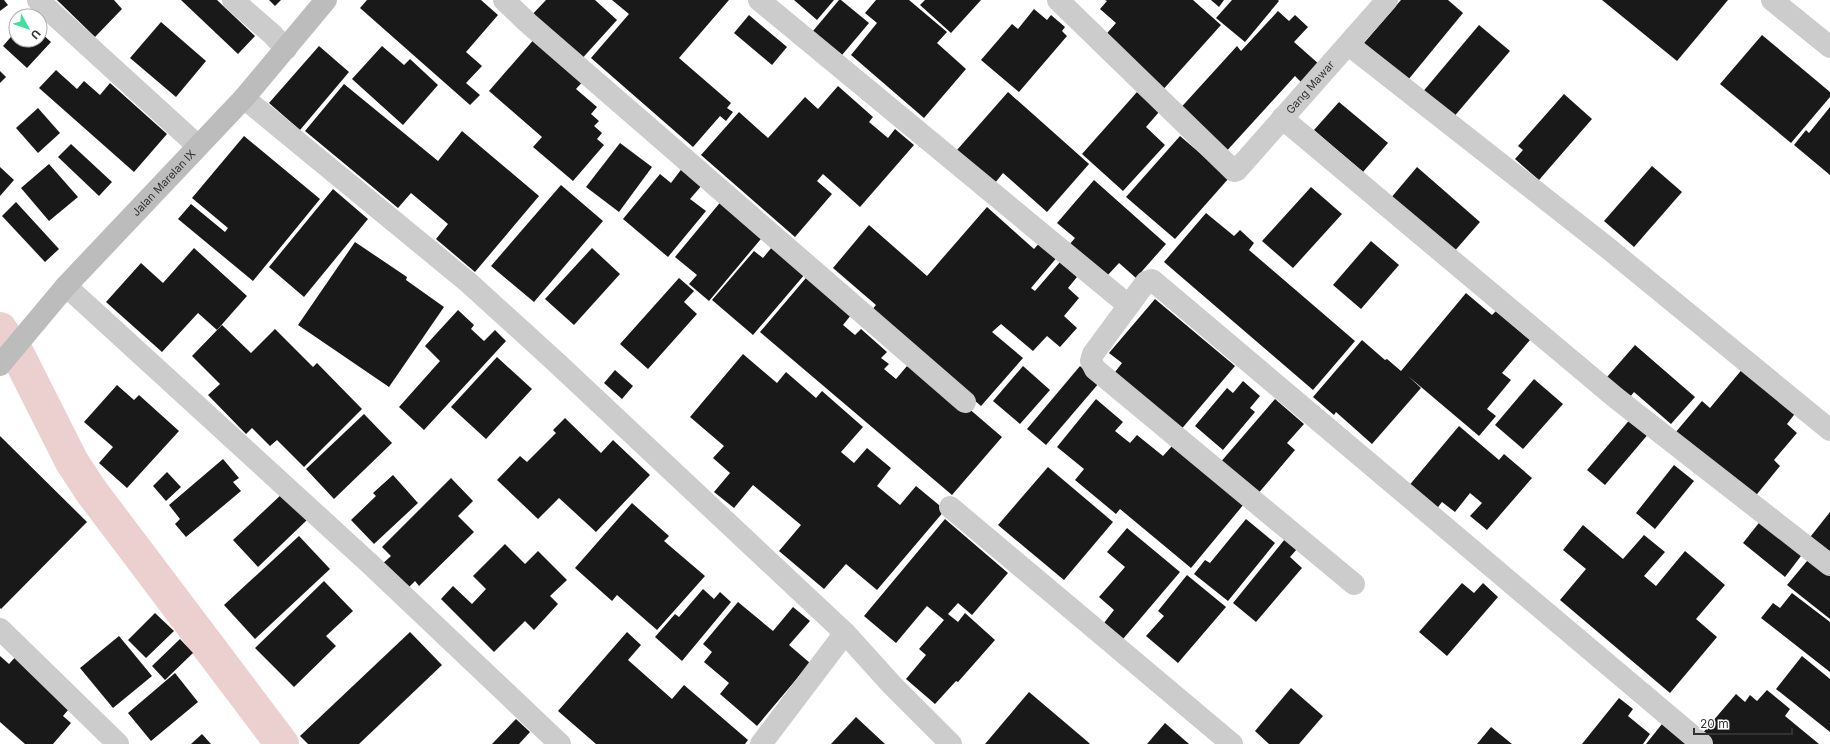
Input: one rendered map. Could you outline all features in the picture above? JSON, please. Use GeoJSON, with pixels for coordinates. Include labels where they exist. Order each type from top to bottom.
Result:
{"type":"FeatureCollection","features":[{"type":"Feature","properties":{"kind":"main road","name":"Jalan Marelan IX"},"geometry":{"type":"LineString","coordinates":[[2,362],[66,286],[244,98],[326,0]]}},
{"type":"Feature","properties":{"kind":"street"},"geometry":{"type":"LineString","coordinates":[[38,0],[198,146]]}},
{"type":"Feature","properties":{"kind":"street"},"geometry":{"type":"LineString","coordinates":[[232,0],[286,48]]}},
{"type":"Feature","properties":{"kind":"street"},"geometry":{"type":"LineString","coordinates":[[504,0],[528,23],[965,402]]}},
{"type":"Feature","properties":{"kind":"street"},"geometry":{"type":"LineString","coordinates":[[759,0],[1128,305]]}},
{"type":"Feature","properties":{"kind":"street","name":"Gang Mawar"},"geometry":{"type":"LineString","coordinates":[[1058,0],[1231,170],[1237,170],[1349,45],[1387,0]]}},
{"type":"Feature","properties":{"kind":"street"},"geometry":{"type":"LineString","coordinates":[[1772,0],[1830,47]]}},
{"type":"Feature","properties":{"kind":"street"},"geometry":{"type":"LineString","coordinates":[[1349,45],[1609,249],[1830,430]]}},
{"type":"Feature","properties":{"kind":"street"},"geometry":{"type":"LineString","coordinates":[[244,98],[469,283],[845,633],[892,685],[951,744]]}},
{"type":"Feature","properties":{"kind":"street"},"geometry":{"type":"LineString","coordinates":[[1282,118],[1616,398],[1830,565]]}},
{"type":"Feature","properties":{"kind":"street"},"geometry":{"type":"LineString","coordinates":[[1354,584],[1095,369],[1091,361],[1093,354],[1146,282],[1152,280],[1702,744]]}},
{"type":"Feature","properties":{"kind":"street"},"geometry":{"type":"LineString","coordinates":[[66,286],[369,563],[560,744]]}},
{"type":"Feature","properties":{"kind":"street"},"geometry":{"type":"LineString","coordinates":[[950,507],[1232,744]]}},
{"type":"Feature","properties":{"kind":"street"},"geometry":{"type":"LineString","coordinates":[[0,629],[118,744]]}},
{"type":"Feature","properties":{"kind":"street"},"geometry":{"type":"LineString","coordinates":[[762,744],[845,633]]}},
{"type":"Feature","properties":{"kind":"building"},"geometry":{"type":"Polygon","coordinates":[[[0,0],[4,0],[8,5],[0,11],[0,0]]]}},
{"type":"Feature","properties":{"kind":"building"},"geometry":{"type":"Polygon","coordinates":[[[57,0],[114,0],[122,9],[95,37],[57,0]]]}},
{"type":"Feature","properties":{"kind":"building"},"geometry":{"type":"Polygon","coordinates":[[[181,0],[217,0],[255,36],[238,54],[181,0]]]}},
{"type":"Feature","properties":{"kind":"building"},"geometry":{"type":"Polygon","coordinates":[[[269,0],[281,0],[275,6],[269,0]]]}},
{"type":"Feature","properties":{"kind":"building"},"geometry":{"type":"Polygon","coordinates":[[[367,0],[481,0],[498,15],[466,52],[482,66],[466,83],[480,95],[470,105],[360,8],[367,0]]]}},
{"type":"Feature","properties":{"kind":"building"},"geometry":{"type":"Polygon","coordinates":[[[546,0],[595,0],[617,20],[578,63],[528,19],[546,0]]]}},
{"type":"Feature","properties":{"kind":"building"},"geometry":{"type":"Polygon","coordinates":[[[612,0],[729,0],[679,58],[731,103],[727,108],[733,112],[726,121],[720,116],[693,147],[591,58],[629,14],[612,0]]]}},
{"type":"Feature","properties":{"kind":"building"},"geometry":{"type":"Polygon","coordinates":[[[794,0],[834,0],[817,20],[794,0]]]}},
{"type":"Feature","properties":{"kind":"building"},"geometry":{"type":"Polygon","coordinates":[[[839,0],[841,0],[869,23],[842,55],[813,31],[839,0]]]}},
{"type":"Feature","properties":{"kind":"building"},"geometry":{"type":"Polygon","coordinates":[[[876,0],[909,0],[947,32],[937,43],[966,69],[924,118],[851,55],[877,23],[865,13],[876,0]]]}},
{"type":"Feature","properties":{"kind":"building"},"geometry":{"type":"Polygon","coordinates":[[[925,0],[981,0],[951,33],[920,5],[925,0]]]}},
{"type":"Feature","properties":{"kind":"building"},"geometry":{"type":"Polygon","coordinates":[[[1105,0],[1193,0],[1221,25],[1160,93],[1101,40],[1116,23],[1100,9],[1107,1],[1105,0]]]}},
{"type":"Feature","properties":{"kind":"building"},"geometry":{"type":"Polygon","coordinates":[[[1211,0],[1224,0],[1219,7],[1211,0]]]}},
{"type":"Feature","properties":{"kind":"building"},"geometry":{"type":"Polygon","coordinates":[[[1232,0],[1279,1],[1245,42],[1216,18],[1232,0]]]}},
{"type":"Feature","properties":{"kind":"building"},"geometry":{"type":"Polygon","coordinates":[[[1401,0],[1448,0],[1463,13],[1408,80],[1364,43],[1401,0]]]}},
{"type":"Feature","properties":{"kind":"building"},"geometry":{"type":"Polygon","coordinates":[[[1602,0],[1728,0],[1677,61],[1602,0]]]}},
{"type":"Feature","properties":{"kind":"building"},"geometry":{"type":"Polygon","coordinates":[[[1034,9],[1047,20],[1051,15],[1065,27],[1062,31],[1067,36],[1019,92],[981,60],[1012,24],[1018,29],[1034,9]]]}},
{"type":"Feature","properties":{"kind":"building"},"geometry":{"type":"Polygon","coordinates":[[[1278,11],[1289,21],[1295,15],[1308,27],[1294,42],[1320,65],[1303,84],[1295,76],[1223,155],[1176,113],[1237,46],[1241,51],[1278,11]]]}},
{"type":"Feature","properties":{"kind":"building"},"geometry":{"type":"Polygon","coordinates":[[[749,15],[787,47],[772,65],[734,33],[749,15]]]}},
{"type":"Feature","properties":{"kind":"building"},"geometry":{"type":"Polygon","coordinates":[[[161,22],[206,61],[176,97],[130,58],[161,22]]]}},
{"type":"Feature","properties":{"kind":"building"},"geometry":{"type":"Polygon","coordinates":[[[1479,25],[1510,51],[1452,119],[1421,94],[1479,25]]]}},
{"type":"Feature","properties":{"kind":"building"},"geometry":{"type":"Polygon","coordinates":[[[1762,35],[1830,92],[1830,97],[1791,143],[1720,84],[1762,35]]]}},
{"type":"Feature","properties":{"kind":"building"},"geometry":{"type":"Polygon","coordinates":[[[536,37],[585,79],[576,89],[597,107],[591,114],[599,121],[594,126],[602,133],[597,139],[604,145],[573,181],[533,147],[542,137],[489,91],[536,37]]]}},
{"type":"Feature","properties":{"kind":"building"},"geometry":{"type":"Polygon","coordinates":[[[8,40],[8,48],[45,48],[27,68],[3,46],[8,40]]]}},
{"type":"Feature","properties":{"kind":"building"},"geometry":{"type":"Polygon","coordinates":[[[319,46],[349,72],[300,130],[269,103],[319,46]]]}},
{"type":"Feature","properties":{"kind":"building"},"geometry":{"type":"Polygon","coordinates":[[[382,46],[404,65],[410,59],[438,85],[403,125],[352,79],[382,46]]]}},
{"type":"Feature","properties":{"kind":"building"},"geometry":{"type":"Polygon","coordinates":[[[56,70],[77,89],[84,81],[100,95],[110,83],[167,134],[134,172],[39,88],[56,70]]]}},
{"type":"Feature","properties":{"kind":"building"},"geometry":{"type":"Polygon","coordinates":[[[0,71],[6,77],[0,83],[0,71]]]}},
{"type":"Feature","properties":{"kind":"building"},"geometry":{"type":"Polygon","coordinates":[[[344,84],[438,161],[462,131],[539,196],[475,272],[436,239],[448,224],[411,193],[398,208],[305,131],[344,84]]]}},
{"type":"Feature","properties":{"kind":"building"},"geometry":{"type":"Polygon","coordinates":[[[838,86],[873,117],[869,122],[888,138],[895,129],[914,145],[860,207],[823,174],[817,181],[832,194],[795,237],[701,155],[739,112],[768,138],[805,97],[818,109],[838,86]]]}},
{"type":"Feature","properties":{"kind":"building"},"geometry":{"type":"Polygon","coordinates":[[[1008,92],[1089,164],[1047,212],[1003,173],[995,183],[957,150],[1008,92]]]}},
{"type":"Feature","properties":{"kind":"building"},"geometry":{"type":"Polygon","coordinates":[[[1137,92],[1159,112],[1146,127],[1165,145],[1123,191],[1082,154],[1137,92]]]}},
{"type":"Feature","properties":{"kind":"building"},"geometry":{"type":"Polygon","coordinates":[[[1564,94],[1592,119],[1539,180],[1515,159],[1523,150],[1518,146],[1564,94]]]}},
{"type":"Feature","properties":{"kind":"building"},"geometry":{"type":"Polygon","coordinates":[[[1339,102],[1388,143],[1363,172],[1314,130],[1339,102]]]}},
{"type":"Feature","properties":{"kind":"building"},"geometry":{"type":"Polygon","coordinates":[[[1830,107],[1830,175],[1794,145],[1806,130],[1809,133],[1830,107]]]}},
{"type":"Feature","properties":{"kind":"building"},"geometry":{"type":"Polygon","coordinates":[[[38,108],[60,133],[38,153],[16,128],[38,108]]]}},
{"type":"Feature","properties":{"kind":"building"},"geometry":{"type":"Polygon","coordinates":[[[244,136],[320,199],[253,281],[178,219],[191,204],[225,232],[228,228],[192,198],[244,136]]]}},
{"type":"Feature","properties":{"kind":"building"},"geometry":{"type":"Polygon","coordinates":[[[1180,136],[1229,178],[1175,239],[1126,197],[1180,136]]]}},
{"type":"Feature","properties":{"kind":"building"},"geometry":{"type":"Polygon","coordinates":[[[620,143],[652,167],[619,212],[586,187],[620,143]]]}},
{"type":"Feature","properties":{"kind":"building"},"geometry":{"type":"Polygon","coordinates":[[[71,144],[112,182],[99,196],[58,157],[71,144]]]}},
{"type":"Feature","properties":{"kind":"building"},"geometry":{"type":"Polygon","coordinates":[[[49,164],[78,197],[49,221],[21,188],[49,164]]]}},
{"type":"Feature","properties":{"kind":"building"},"geometry":{"type":"Polygon","coordinates":[[[1652,166],[1682,192],[1634,247],[1604,221],[1652,166]]]}},
{"type":"Feature","properties":{"kind":"building"},"geometry":{"type":"Polygon","coordinates":[[[0,167],[14,180],[0,196],[0,167]]]}},
{"type":"Feature","properties":{"kind":"building"},"geometry":{"type":"Polygon","coordinates":[[[683,167],[703,184],[690,199],[706,211],[668,257],[623,219],[660,174],[671,183],[683,167]]]}},
{"type":"Feature","properties":{"kind":"building"},"geometry":{"type":"Polygon","coordinates":[[[1417,167],[1480,222],[1452,254],[1390,199],[1417,167]]]}},
{"type":"Feature","properties":{"kind":"building"},"geometry":{"type":"Polygon","coordinates":[[[1094,180],[1166,244],[1136,278],[1119,263],[1106,277],[1069,245],[1075,238],[1057,223],[1094,180]]]}},
{"type":"Feature","properties":{"kind":"building"},"geometry":{"type":"Polygon","coordinates":[[[561,185],[603,221],[534,302],[491,266],[561,185]]]}},
{"type":"Feature","properties":{"kind":"building"},"geometry":{"type":"Polygon","coordinates":[[[1311,187],[1342,214],[1293,268],[1262,241],[1311,187]]]}},
{"type":"Feature","properties":{"kind":"building"},"geometry":{"type":"Polygon","coordinates":[[[333,189],[368,219],[304,297],[269,267],[333,189]]]}},
{"type":"Feature","properties":{"kind":"building"},"geometry":{"type":"Polygon","coordinates":[[[723,199],[765,234],[709,301],[689,284],[697,275],[675,257],[723,199]]]}},
{"type":"Feature","properties":{"kind":"building"},"geometry":{"type":"Polygon","coordinates":[[[16,202],[59,249],[45,262],[2,216],[16,202]]]}},
{"type":"Feature","properties":{"kind":"building"},"geometry":{"type":"Polygon","coordinates":[[[987,207],[1034,249],[1042,240],[1059,255],[1031,288],[1035,291],[1060,262],[1077,277],[1068,288],[1079,298],[1064,316],[1077,328],[1060,347],[1047,336],[1033,351],[1001,324],[992,332],[1023,358],[981,406],[871,311],[876,305],[833,268],[869,225],[927,276],[987,207]]]}},
{"type":"Feature","properties":{"kind":"building"},"geometry":{"type":"Polygon","coordinates":[[[1206,213],[1234,236],[1240,230],[1254,243],[1249,250],[1355,341],[1313,390],[1164,262],[1206,213]]]}},
{"type":"Feature","properties":{"kind":"building"},"geometry":{"type":"Polygon","coordinates":[[[1371,241],[1399,265],[1361,309],[1333,285],[1371,241]]]}},
{"type":"Feature","properties":{"kind":"building"},"geometry":{"type":"Polygon","coordinates":[[[355,242],[407,277],[406,280],[444,307],[389,387],[298,325],[355,242]]]}},
{"type":"Feature","properties":{"kind":"building"},"geometry":{"type":"Polygon","coordinates":[[[772,247],[805,274],[753,335],[712,300],[754,251],[763,258],[772,247]]]}},
{"type":"Feature","properties":{"kind":"building"},"geometry":{"type":"Polygon","coordinates":[[[194,248],[247,296],[217,330],[198,313],[162,352],[106,302],[141,263],[163,283],[194,248]]]}},
{"type":"Feature","properties":{"kind":"building"},"geometry":{"type":"Polygon","coordinates":[[[592,248],[620,274],[574,325],[545,299],[592,248]]]}},
{"type":"Feature","properties":{"kind":"building"},"geometry":{"type":"Polygon","coordinates":[[[811,272],[855,310],[843,325],[855,335],[861,329],[887,352],[881,358],[889,364],[884,369],[896,379],[907,366],[946,389],[1002,437],[952,495],[760,332],[811,272]]]}},
{"type":"Feature","properties":{"kind":"building"},"geometry":{"type":"Polygon","coordinates":[[[679,278],[694,291],[684,302],[697,314],[648,369],[620,344],[679,278]]]}},
{"type":"Feature","properties":{"kind":"building"},"geometry":{"type":"Polygon","coordinates":[[[1466,293],[1492,315],[1496,311],[1530,340],[1502,373],[1511,380],[1487,409],[1496,416],[1479,436],[1408,376],[1421,388],[1372,444],[1336,412],[1334,415],[1313,397],[1362,340],[1385,360],[1387,359],[1401,371],[1466,293]]]}},
{"type":"Feature","properties":{"kind":"building"},"geometry":{"type":"Polygon","coordinates":[[[1155,299],[1235,366],[1179,432],[1112,376],[1122,363],[1109,353],[1155,299]]]}},
{"type":"Feature","properties":{"kind":"building"},"geometry":{"type":"Polygon","coordinates":[[[458,310],[474,325],[471,329],[484,341],[495,330],[506,341],[424,430],[399,407],[440,361],[425,346],[458,310]]]}},
{"type":"Feature","properties":{"kind":"building"},"geometry":{"type":"Polygon","coordinates":[[[222,325],[251,353],[275,329],[313,367],[317,363],[362,409],[304,467],[277,440],[270,446],[252,428],[246,434],[208,395],[220,384],[192,356],[222,325]]]}},
{"type":"Feature","properties":{"kind":"building"},"geometry":{"type":"Polygon","coordinates":[[[1635,345],[1695,397],[1671,424],[1634,392],[1630,397],[1607,377],[1635,345]]]}},
{"type":"Feature","properties":{"kind":"building"},"geometry":{"type":"Polygon","coordinates":[[[743,354],[777,383],[786,372],[816,398],[822,391],[863,427],[841,452],[854,463],[867,448],[891,468],[877,486],[900,505],[916,486],[945,510],[877,590],[846,564],[824,589],[779,551],[801,525],[753,485],[734,508],[714,492],[730,473],[713,458],[724,446],[690,417],[743,354]]]}},
{"type":"Feature","properties":{"kind":"building"},"geometry":{"type":"Polygon","coordinates":[[[497,357],[532,389],[486,439],[451,407],[497,357]]]}},
{"type":"Feature","properties":{"kind":"building"},"geometry":{"type":"Polygon","coordinates":[[[1023,366],[1050,390],[1020,424],[993,401],[1023,366]]]}},
{"type":"Feature","properties":{"kind":"building"},"geometry":{"type":"Polygon","coordinates":[[[1080,366],[1099,383],[1046,445],[1027,429],[1080,366]]]}},
{"type":"Feature","properties":{"kind":"building"},"geometry":{"type":"Polygon","coordinates":[[[1744,367],[1797,411],[1787,424],[1797,433],[1774,460],[1780,466],[1753,499],[1675,433],[1702,401],[1710,408],[1744,367]]]}},
{"type":"Feature","properties":{"kind":"building"},"geometry":{"type":"Polygon","coordinates":[[[615,370],[633,386],[622,399],[604,383],[615,370]]]}},
{"type":"Feature","properties":{"kind":"building"},"geometry":{"type":"Polygon","coordinates":[[[1534,379],[1563,404],[1523,449],[1495,425],[1534,379]]]}},
{"type":"Feature","properties":{"kind":"building"},"geometry":{"type":"Polygon","coordinates":[[[1243,381],[1260,396],[1250,408],[1255,412],[1223,450],[1195,426],[1227,388],[1233,393],[1243,381]]]}},
{"type":"Feature","properties":{"kind":"building"},"geometry":{"type":"Polygon","coordinates":[[[117,385],[134,400],[139,395],[179,431],[127,488],[99,463],[113,447],[84,422],[117,385]]]}},
{"type":"Feature","properties":{"kind":"building"},"geometry":{"type":"Polygon","coordinates":[[[1096,399],[1123,422],[1115,431],[1130,443],[1137,435],[1163,456],[1172,446],[1244,504],[1191,568],[1120,509],[1116,514],[1075,480],[1084,469],[1057,447],[1096,399]]]}},
{"type":"Feature","properties":{"kind":"building"},"geometry":{"type":"Polygon","coordinates":[[[1275,399],[1304,424],[1287,443],[1295,450],[1256,496],[1219,464],[1275,399]]]}},
{"type":"Feature","properties":{"kind":"building"},"geometry":{"type":"Polygon","coordinates":[[[364,414],[392,443],[334,499],[306,469],[364,414]]]}},
{"type":"Feature","properties":{"kind":"building"},"geometry":{"type":"Polygon","coordinates":[[[1632,417],[1650,432],[1605,485],[1587,470],[1632,417]]]}},
{"type":"Feature","properties":{"kind":"building"},"geometry":{"type":"Polygon","coordinates":[[[565,418],[601,453],[613,440],[650,475],[596,532],[559,498],[538,519],[497,480],[520,456],[527,462],[556,433],[553,430],[565,418]]]}},
{"type":"Feature","properties":{"kind":"building"},"geometry":{"type":"Polygon","coordinates":[[[1459,426],[1499,460],[1504,454],[1532,478],[1487,530],[1470,516],[1482,503],[1470,493],[1455,512],[1442,502],[1435,511],[1407,488],[1459,426]]]}},
{"type":"Feature","properties":{"kind":"building"},"geometry":{"type":"Polygon","coordinates":[[[0,436],[87,522],[1,609],[0,608],[0,436]]]}},
{"type":"Feature","properties":{"kind":"building"},"geometry":{"type":"Polygon","coordinates":[[[223,459],[239,478],[233,482],[241,491],[186,537],[175,524],[180,519],[169,505],[223,459]]]}},
{"type":"Feature","properties":{"kind":"building"},"geometry":{"type":"Polygon","coordinates":[[[1674,465],[1694,481],[1655,529],[1636,513],[1674,465]]]}},
{"type":"Feature","properties":{"kind":"building"},"geometry":{"type":"Polygon","coordinates":[[[1048,467],[1113,522],[1064,580],[998,525],[1048,467]]]}},
{"type":"Feature","properties":{"kind":"building"},"geometry":{"type":"Polygon","coordinates":[[[167,472],[181,487],[166,501],[153,486],[167,472]]]}},
{"type":"Feature","properties":{"kind":"building"},"geometry":{"type":"Polygon","coordinates":[[[393,475],[418,503],[374,544],[351,520],[376,496],[373,493],[393,475]]]}},
{"type":"Feature","properties":{"kind":"building"},"geometry":{"type":"Polygon","coordinates":[[[451,478],[473,501],[458,516],[474,532],[419,586],[415,581],[405,591],[380,566],[391,556],[382,547],[451,478]]]}},
{"type":"Feature","properties":{"kind":"building"},"geometry":{"type":"Polygon","coordinates":[[[283,493],[308,519],[258,567],[233,540],[283,493]]]}},
{"type":"Feature","properties":{"kind":"building"},"geometry":{"type":"Polygon","coordinates":[[[632,503],[669,536],[664,541],[705,576],[657,630],[617,595],[612,601],[575,568],[632,503]]]}},
{"type":"Feature","properties":{"kind":"building"},"geometry":{"type":"Polygon","coordinates":[[[1830,512],[1830,559],[1807,541],[1830,512]]]}},
{"type":"Feature","properties":{"kind":"building"},"geometry":{"type":"Polygon","coordinates":[[[945,519],[1008,573],[972,615],[958,603],[948,614],[958,622],[965,613],[995,640],[958,682],[956,681],[935,704],[906,679],[926,655],[919,649],[944,620],[927,606],[896,643],[864,616],[945,519]]]}},
{"type":"Feature","properties":{"kind":"building"},"geometry":{"type":"Polygon","coordinates":[[[1246,519],[1275,543],[1228,601],[1194,574],[1205,560],[1210,563],[1246,519]]]}},
{"type":"Feature","properties":{"kind":"building"},"geometry":{"type":"Polygon","coordinates":[[[1762,519],[1804,552],[1785,577],[1743,543],[1762,519]]]}},
{"type":"Feature","properties":{"kind":"building"},"geometry":{"type":"Polygon","coordinates":[[[1583,525],[1623,559],[1644,535],[1665,552],[1644,576],[1656,586],[1685,551],[1725,585],[1696,619],[1717,637],[1670,693],[1560,600],[1586,569],[1563,550],[1583,525]]]}},
{"type":"Feature","properties":{"kind":"building"},"geometry":{"type":"Polygon","coordinates":[[[1127,528],[1180,572],[1123,639],[1104,623],[1114,610],[1099,597],[1125,567],[1107,552],[1127,528]]]}},
{"type":"Feature","properties":{"kind":"building"},"geometry":{"type":"Polygon","coordinates":[[[299,536],[330,569],[255,639],[224,605],[299,536]]]}},
{"type":"Feature","properties":{"kind":"building"},"geometry":{"type":"Polygon","coordinates":[[[1285,539],[1297,549],[1290,557],[1302,568],[1256,622],[1233,603],[1285,539]]]}},
{"type":"Feature","properties":{"kind":"building"},"geometry":{"type":"Polygon","coordinates":[[[505,544],[525,564],[538,551],[567,580],[550,596],[558,604],[534,630],[525,621],[494,652],[441,599],[453,586],[472,604],[486,589],[473,576],[505,544]]]}},
{"type":"Feature","properties":{"kind":"building"},"geometry":{"type":"Polygon","coordinates":[[[1812,555],[1830,569],[1830,619],[1787,585],[1812,555]]]}},
{"type":"Feature","properties":{"kind":"building"},"geometry":{"type":"Polygon","coordinates":[[[1187,575],[1226,607],[1178,663],[1146,636],[1164,616],[1158,611],[1187,575]]]}},
{"type":"Feature","properties":{"kind":"building"},"geometry":{"type":"Polygon","coordinates":[[[324,581],[353,611],[326,636],[336,646],[294,687],[255,648],[324,581]]]}},
{"type":"Feature","properties":{"kind":"building"},"geometry":{"type":"Polygon","coordinates":[[[1462,583],[1474,593],[1483,583],[1498,597],[1447,656],[1419,632],[1462,583]]]}},
{"type":"Feature","properties":{"kind":"building"},"geometry":{"type":"Polygon","coordinates":[[[703,589],[714,599],[720,592],[731,602],[682,661],[655,637],[675,614],[679,617],[703,589]]]}},
{"type":"Feature","properties":{"kind":"building"},"geometry":{"type":"Polygon","coordinates":[[[1792,593],[1830,622],[1830,672],[1761,618],[1773,603],[1780,608],[1792,593]]]}},
{"type":"Feature","properties":{"kind":"building"},"geometry":{"type":"Polygon","coordinates":[[[738,602],[773,631],[793,607],[810,621],[789,645],[810,663],[757,726],[720,694],[729,683],[704,662],[712,652],[703,644],[738,602]]]}},
{"type":"Feature","properties":{"kind":"building"},"geometry":{"type":"Polygon","coordinates":[[[155,613],[174,631],[146,658],[128,640],[155,613]]]}},
{"type":"Feature","properties":{"kind":"building"},"geometry":{"type":"Polygon","coordinates":[[[410,632],[442,665],[359,744],[308,744],[300,736],[410,632]]]}},
{"type":"Feature","properties":{"kind":"building"},"geometry":{"type":"Polygon","coordinates":[[[627,632],[641,645],[628,660],[672,699],[684,685],[748,740],[745,744],[596,744],[558,711],[627,632]]]}},
{"type":"Feature","properties":{"kind":"building"},"geometry":{"type":"Polygon","coordinates":[[[119,636],[152,676],[113,708],[80,668],[119,636]]]}},
{"type":"Feature","properties":{"kind":"building"},"geometry":{"type":"Polygon","coordinates":[[[180,639],[193,653],[165,680],[152,666],[180,639]]]}},
{"type":"Feature","properties":{"kind":"building"},"geometry":{"type":"Polygon","coordinates":[[[18,654],[74,703],[63,716],[71,723],[53,744],[25,744],[0,722],[0,656],[9,664],[18,654]]]}},
{"type":"Feature","properties":{"kind":"building"},"geometry":{"type":"Polygon","coordinates":[[[1802,656],[1830,679],[1830,732],[1776,689],[1802,656]]]}},
{"type":"Feature","properties":{"kind":"building"},"geometry":{"type":"Polygon","coordinates":[[[175,673],[198,702],[151,741],[128,713],[175,673]]]}},
{"type":"Feature","properties":{"kind":"building"},"geometry":{"type":"Polygon","coordinates":[[[1291,688],[1323,716],[1299,744],[1269,744],[1255,731],[1291,688]]]}},
{"type":"Feature","properties":{"kind":"building"},"geometry":{"type":"Polygon","coordinates":[[[1767,690],[1790,709],[1785,716],[1819,744],[1711,744],[1701,735],[1736,694],[1745,702],[1750,695],[1757,701],[1767,690]]]}},
{"type":"Feature","properties":{"kind":"building"},"geometry":{"type":"Polygon","coordinates":[[[1029,692],[1088,742],[1090,744],[985,744],[1029,692]]]}},
{"type":"Feature","properties":{"kind":"building"},"geometry":{"type":"Polygon","coordinates":[[[1619,698],[1633,709],[1628,716],[1650,734],[1643,744],[1582,744],[1619,698]]]}},
{"type":"Feature","properties":{"kind":"building"},"geometry":{"type":"Polygon","coordinates":[[[856,717],[885,744],[831,744],[856,717]]]}},
{"type":"Feature","properties":{"kind":"building"},"geometry":{"type":"Polygon","coordinates":[[[516,719],[530,732],[519,744],[492,744],[516,719]]]}},
{"type":"Feature","properties":{"kind":"building"},"geometry":{"type":"Polygon","coordinates":[[[1666,719],[1696,744],[1646,744],[1666,719]]]}},
{"type":"Feature","properties":{"kind":"building"},"geometry":{"type":"Polygon","coordinates":[[[1165,723],[1189,744],[1147,744],[1165,723]]]}},
{"type":"Feature","properties":{"kind":"building"},"geometry":{"type":"Polygon","coordinates":[[[1491,727],[1512,744],[1477,744],[1491,727]]]}},
{"type":"Feature","properties":{"kind":"building"},"geometry":{"type":"Polygon","coordinates":[[[202,734],[211,744],[191,744],[202,734]]]}},
{"type":"Feature","properties":{"kind":"waterway"},"geometry":{"type":"LineString","coordinates":[[0,329],[17,353],[72,462],[91,491],[282,744]]}}]}
